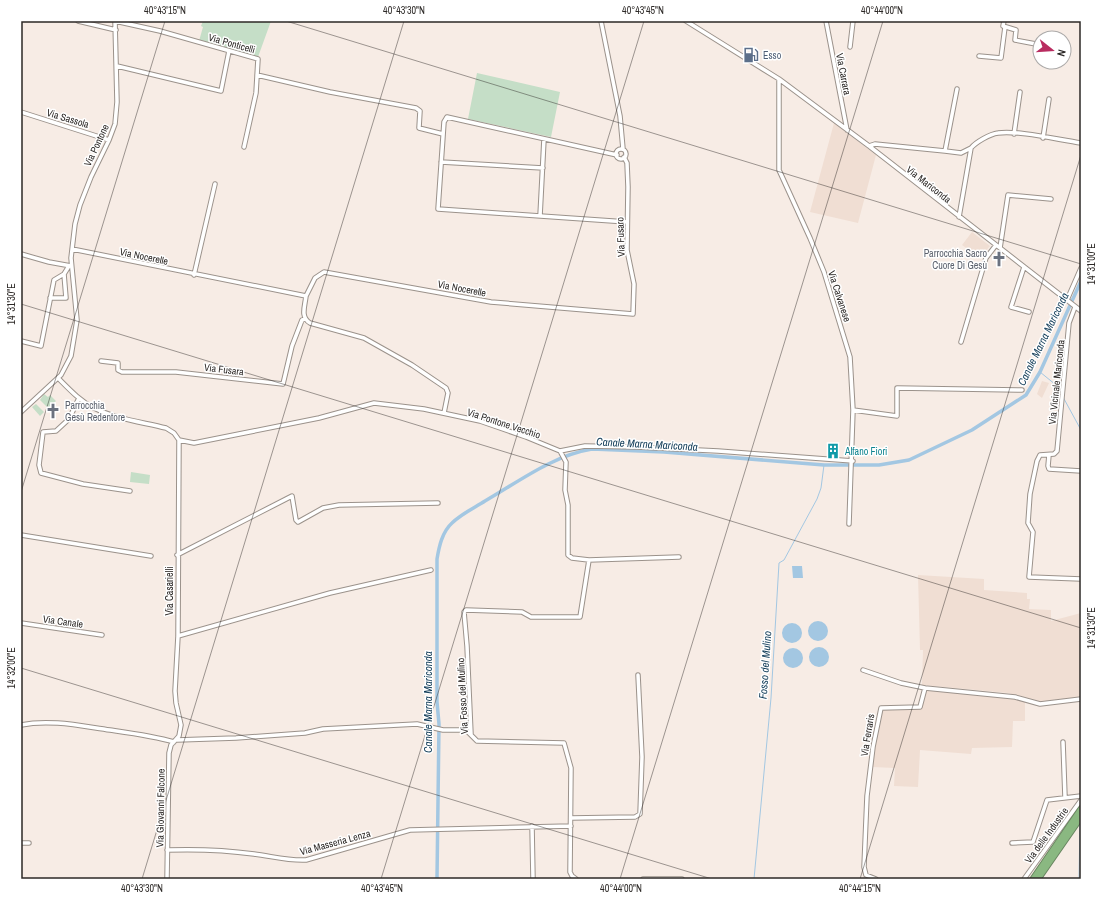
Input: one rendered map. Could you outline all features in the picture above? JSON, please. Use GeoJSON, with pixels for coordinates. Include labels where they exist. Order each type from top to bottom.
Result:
{"type":"FeatureCollection","features":[{"type":"Feature","properties":{"kind":"highway"},"geometry":{"type":"LineString","coordinates":[[1033,879],[1081,808]]}},
{"type":"Feature","properties":{"kind":"highway"},"geometry":{"type":"LineString","coordinates":[[1038,879],[1081,817]]}},
{"type":"Feature","properties":{"kind":"street"},"geometry":{"type":"LineString","coordinates":[[78,21],[116,30]]}},
{"type":"Feature","properties":{"kind":"street","name":"Via Pontone"},"geometry":{"type":"LineString","coordinates":[[21,412],[58,378],[69,362],[76,332],[76,298],[70,266],[80,205],[115,124],[117,102],[116,21]]}},
{"type":"Feature","properties":{"kind":"street","name":"Via Ponticelli"},"geometry":{"type":"LineString","coordinates":[[116,21],[160,31],[258,59],[256,93],[244,147]]}},
{"type":"Feature","properties":{"kind":"street","name":"Via Fusaro"},"geometry":{"type":"LineString","coordinates":[[601,21],[620,116],[624,149],[626,153],[624,158],[627,163],[627,250],[634,284],[633,314],[630,314]]}},
{"type":"Feature","properties":{"kind":"street","name":"Via Mariconda"},"geometry":{"type":"LineString","coordinates":[[686,21],[779,79],[869,146],[1081,311]]}},
{"type":"Feature","properties":{"kind":"street","name":"Via Carrara"},"geometry":{"type":"LineString","coordinates":[[826,21],[847,130]]}},
{"type":"Feature","properties":{"kind":"street"},"geometry":{"type":"LineString","coordinates":[[850,47],[853,21]]}},
{"type":"Feature","properties":{"kind":"street"},"geometry":{"type":"LineString","coordinates":[[979,56],[1001,58],[1005,27],[1003,26],[1004,21]]}},
{"type":"Feature","properties":{"kind":"street"},"geometry":{"type":"LineString","coordinates":[[1005,27],[1016,30],[1015,40],[1032,43]]}},
{"type":"Feature","properties":{"kind":"street"},"geometry":{"type":"LineString","coordinates":[[117,66],[221,91],[229,51]]}},
{"type":"Feature","properties":{"kind":"street"},"geometry":{"type":"LineString","coordinates":[[257,75],[336,93],[416,108],[420,111],[419,128],[443,134]]}},
{"type":"Feature","properties":{"kind":"street","name":"Via Calvanese"},"geometry":{"type":"LineString","coordinates":[[779,79],[779,170],[810,238],[837,313],[850,357],[853,410],[849,524]]}},
{"type":"Feature","properties":{"kind":"street"},"geometry":{"type":"LineString","coordinates":[[945,151],[957,89]]}},
{"type":"Feature","properties":{"kind":"street"},"geometry":{"type":"LineString","coordinates":[[1014,134],[1020,92]]}},
{"type":"Feature","properties":{"kind":"street"},"geometry":{"type":"LineString","coordinates":[[1043,138],[1049,99]]}},
{"type":"Feature","properties":{"kind":"street","name":"Via Sassola"},"geometry":{"type":"LineString","coordinates":[[21,112],[109,140]]}},
{"type":"Feature","properties":{"kind":"street"},"geometry":{"type":"LineString","coordinates":[[624,158],[448,117],[444,120],[438,209],[627,222]]}},
{"type":"Feature","properties":{"kind":"street"},"geometry":{"type":"LineString","coordinates":[[869,146],[875,144],[960,153],[971,148],[992,134],[1014,134],[1081,143]]}},
{"type":"Feature","properties":{"kind":"street"},"geometry":{"type":"LineString","coordinates":[[540,216],[544,139]]}},
{"type":"Feature","properties":{"kind":"street"},"geometry":{"type":"LineString","coordinates":[[959,217],[971,148]]}},
{"type":"Feature","properties":{"kind":"street"},"geometry":{"type":"LineString","coordinates":[[616,155],[619,149],[624,149]]}},
{"type":"Feature","properties":{"kind":"street"},"geometry":{"type":"LineString","coordinates":[[441,162],[543,168]]}},
{"type":"Feature","properties":{"kind":"street"},"geometry":{"type":"LineString","coordinates":[[194,275],[215,184]]}},
{"type":"Feature","properties":{"kind":"street"},"geometry":{"type":"LineString","coordinates":[[961,342],[986,258],[998,247],[1008,195],[1051,199]]}},
{"type":"Feature","properties":{"kind":"street","name":"Via Nocerelle"},"geometry":{"type":"LineString","coordinates":[[72,250],[306,296]]}},
{"type":"Feature","properties":{"kind":"street"},"geometry":{"type":"LineString","coordinates":[[21,254],[70,266],[64,274],[54,280],[41,346],[21,341]]}},
{"type":"Feature","properties":{"kind":"street"},"geometry":{"type":"LineString","coordinates":[[1024,267],[1011,307],[1029,312]]}},
{"type":"Feature","properties":{"kind":"street"},"geometry":{"type":"LineString","coordinates":[[1068,301],[1081,268]]}},
{"type":"Feature","properties":{"kind":"street","name":"Via Nocerelle"},"geometry":{"type":"LineString","coordinates":[[305,319],[306,296],[315,278],[324,272],[491,302],[630,314]]}},
{"type":"Feature","properties":{"kind":"street"},"geometry":{"type":"LineString","coordinates":[[50,298],[66,298],[64,274]]}},
{"type":"Feature","properties":{"kind":"street","name":"Via Vicinale Mariconda"},"geometry":{"type":"LineString","coordinates":[[1049,454],[1057,451],[1069,323],[1074,306]]}},
{"type":"Feature","properties":{"kind":"street"},"geometry":{"type":"LineString","coordinates":[[305,319],[310,323],[364,338],[412,365],[446,388],[448,393],[444,413]]}},
{"type":"Feature","properties":{"kind":"street","name":"Via Fusara"},"geometry":{"type":"LineString","coordinates":[[101,361],[118,363],[118,370],[122,372],[176,372],[283,384],[292,346],[302,320],[305,319]]}},
{"type":"Feature","properties":{"kind":"street"},"geometry":{"type":"LineString","coordinates":[[58,378],[80,398],[93,407],[109,414],[166,428],[174,433],[179,440]]}},
{"type":"Feature","properties":{"kind":"street"},"geometry":{"type":"LineString","coordinates":[[853,410],[897,416],[897,388],[1022,390]]}},
{"type":"Feature","properties":{"kind":"street"},"geometry":{"type":"LineString","coordinates":[[80,398],[69,419],[56,431],[45,431],[42,434],[39,465],[41,473],[83,484],[130,491]]}},
{"type":"Feature","properties":{"kind":"street","name":"Via Pontone Vecchio"},"geometry":{"type":"LineString","coordinates":[[179,440],[194,443],[210,440],[319,418],[374,403],[444,413],[480,421],[526,437],[561,452]]}},
{"type":"Feature","properties":{"kind":"street","name":"Via Casarielli"},"geometry":{"type":"LineString","coordinates":[[175,741],[181,724],[176,703],[178,636],[177,555],[179,440]]}},
{"type":"Feature","properties":{"kind":"street"},"geometry":{"type":"LineString","coordinates":[[679,557],[589,560],[572,558],[568,555],[568,505],[565,490],[566,462],[561,452],[585,446],[637,447],[718,451],[852,462]]}},
{"type":"Feature","properties":{"kind":"street"},"geometry":{"type":"LineString","coordinates":[[1081,471],[1049,469],[1049,454],[1040,455],[1031,485],[1028,522],[1033,532],[1029,577],[1081,579]]}},
{"type":"Feature","properties":{"kind":"street"},"geometry":{"type":"LineString","coordinates":[[177,555],[292,496],[296,520],[298,522],[323,508],[339,505],[438,503]]}},
{"type":"Feature","properties":{"kind":"street"},"geometry":{"type":"LineString","coordinates":[[21,535],[151,556]]}},
{"type":"Feature","properties":{"kind":"street","name":"Via Fosso del Mulino"},"geometry":{"type":"LineString","coordinates":[[576,879],[570,872],[571,768],[564,743],[477,741],[471,735],[464,612],[522,612],[531,617],[580,617],[589,560]]}},
{"type":"Feature","properties":{"kind":"street"},"geometry":{"type":"LineString","coordinates":[[178,636],[330,593],[431,570]]}},
{"type":"Feature","properties":{"kind":"street","name":"Via Canale"},"geometry":{"type":"LineString","coordinates":[[21,623],[102,635]]}},
{"type":"Feature","properties":{"kind":"street"},"geometry":{"type":"LineString","coordinates":[[863,670],[901,684],[925,688],[1016,697],[1040,704],[1081,699]]}},
{"type":"Feature","properties":{"kind":"street"},"geometry":{"type":"LineString","coordinates":[[571,818],[635,817],[640,814],[642,757],[638,674]]}},
{"type":"Feature","properties":{"kind":"street","name":"Via Ferraris"},"geometry":{"type":"LineString","coordinates":[[876,879],[866,875],[864,867],[867,796],[879,710],[883,707],[920,707],[925,688]]}},
{"type":"Feature","properties":{"kind":"street"},"geometry":{"type":"LineString","coordinates":[[21,725],[33,722],[51,722],[175,741],[305,733],[323,729],[417,724],[443,730],[466,730],[471,735]]}},
{"type":"Feature","properties":{"kind":"street","name":"Via Giovanni Falcone"},"geometry":{"type":"LineString","coordinates":[[167,879],[169,753],[171,745],[175,741]]}},
{"type":"Feature","properties":{"kind":"street"},"geometry":{"type":"LineString","coordinates":[[1063,742],[1065,797]]}},
{"type":"Feature","properties":{"kind":"street"},"geometry":{"type":"LineString","coordinates":[[1012,843],[1033,842],[1045,802],[1049,798],[1081,796]]}},
{"type":"Feature","properties":{"kind":"street","name":"Via delle Industrie"},"geometry":{"type":"LineString","coordinates":[[1024,879],[1081,800]]}},
{"type":"Feature","properties":{"kind":"street"},"geometry":{"type":"LineString","coordinates":[[532,826],[533,879]]}},
{"type":"Feature","properties":{"kind":"street","name":"Via Masseria Lenza"},"geometry":{"type":"LineString","coordinates":[[167,850],[191,849],[243,852],[295,861],[306,860],[406,831],[571,826]]}},
{"type":"Feature","properties":{"kind":"street"},"geometry":{"type":"LineString","coordinates":[[21,843],[29,843]]}},
{"type":"Feature","properties":{"kind":"street"},"geometry":{"type":"LineString","coordinates":[[643,879],[682,879]]}},
{"type":"Feature","properties":{"kind":"shaded area"},"geometry":{"type":"Polygon","coordinates":[[[834,123],[876,155],[858,223],[810,212],[834,123]]]}},
{"type":"Feature","properties":{"kind":"shaded area"},"geometry":{"type":"Polygon","coordinates":[[[972,232],[990,246],[980,258],[962,245],[972,232]]]}},
{"type":"Feature","properties":{"kind":"shaded area"},"geometry":{"type":"Polygon","coordinates":[[[1042,381],[1049,383],[1042,398],[1037,394],[1042,381]]]}},
{"type":"Feature","properties":{"kind":"shaded area"},"geometry":{"type":"Polygon","coordinates":[[[918,575],[984,579],[984,590],[1027,593],[1027,599],[1030,599],[1029,609],[1051,610],[1051,621],[1081,613],[1081,697],[1039,702],[1008,693],[922,685],[923,650],[920,650],[918,575]]]}},
{"type":"Feature","properties":{"kind":"shaded area"},"geometry":{"type":"Polygon","coordinates":[[[925,690],[1016,699],[1025,702],[1025,721],[1013,721],[1012,747],[972,748],[971,754],[920,750],[918,787],[894,786],[895,768],[872,767],[881,711],[883,709],[922,709],[925,690]]]}},
{"type":"Feature","properties":{"kind":"green space"},"geometry":{"type":"Polygon","coordinates":[[[203,21],[271,21],[258,57],[199,41],[203,21]]]}},
{"type":"Feature","properties":{"kind":"green space"},"geometry":{"type":"Polygon","coordinates":[[[477,73],[560,92],[551,137],[468,119],[477,73]]]}},
{"type":"Feature","properties":{"kind":"green space"},"geometry":{"type":"Polygon","coordinates":[[[44,394],[48,397],[50,395],[56,401],[48,408],[40,400],[44,394]]]}},
{"type":"Feature","properties":{"kind":"green space"},"geometry":{"type":"Polygon","coordinates":[[[36,404],[44,412],[40,416],[32,407],[36,404]]]}},
{"type":"Feature","properties":{"kind":"green space"},"geometry":{"type":"Polygon","coordinates":[[[131,472],[150,475],[149,484],[130,482],[131,472]]]}},
{"type":"Feature","properties":{"kind":"water"},"geometry":{"type":"Polygon","coordinates":[[[792,566],[802,566],[803,578],[793,578],[792,566]]]}},
{"type":"Feature","properties":{"kind":"water"},"geometry":{"type":"Polygon","coordinates":[[[814,621],[822,621],[828,627],[828,635],[822,641],[814,641],[808,635],[808,627],[814,621]]]}},
{"type":"Feature","properties":{"kind":"water"},"geometry":{"type":"Polygon","coordinates":[[[788,623],[796,623],[802,629],[802,637],[796,643],[788,643],[782,637],[782,629],[788,623]]]}},
{"type":"Feature","properties":{"kind":"water"},"geometry":{"type":"Polygon","coordinates":[[[815,647],[823,647],[829,653],[829,661],[823,667],[815,667],[809,661],[809,653],[815,647]]]}},
{"type":"Feature","properties":{"kind":"water"},"geometry":{"type":"Polygon","coordinates":[[[789,648],[797,648],[803,654],[803,662],[797,668],[789,668],[783,662],[783,654],[789,648]]]}},
{"type":"Feature","properties":{"kind":"waterway","name":"Canale Marna Mariconda"},"geometry":{"type":"LineString","coordinates":[[437,879],[439,724],[437,702],[437,559],[443,535],[452,523],[468,511],[550,463],[578,452],[592,449],[664,452],[824,465],[879,465],[909,460],[972,430],[1026,395],[1040,372],[1081,281]]}},
{"type":"Feature","properties":{"kind":"waterway"},"geometry":{"type":"LineString","coordinates":[[1040,372],[1056,385],[1061,393]]}},
{"type":"Feature","properties":{"kind":"waterway"},"geometry":{"type":"LineString","coordinates":[[1063,397],[1081,430]]}},
{"type":"Feature","properties":{"kind":"waterway","name":"Fosso del Mulino"},"geometry":{"type":"LineString","coordinates":[[754,879],[771,698],[779,563],[784,560],[817,499],[821,488],[824,465]]}},
{"type":"Feature","properties":{"kind":"waterway"},"geometry":{"type":"LineString","coordinates":[[1079,879],[1080,824]]}},
{"type":"Feature","properties":{"kind":"place","name":"Esso"},"geometry":{"type":"Point","coordinates":[751,55]}},
{"type":"Feature","properties":{"kind":"place","name":"Parrocchia Sacro Cuore Di Gesù"},"geometry":{"type":"Point","coordinates":[999,259]}},
{"type":"Feature","properties":{"kind":"place","name":"Parrocchia Gesù Redentore"},"geometry":{"type":"Point","coordinates":[53,411]}},
{"type":"Feature","properties":{"kind":"place","name":"Alfano Fiori"},"geometry":{"type":"Point","coordinates":[833,451]}}]}
